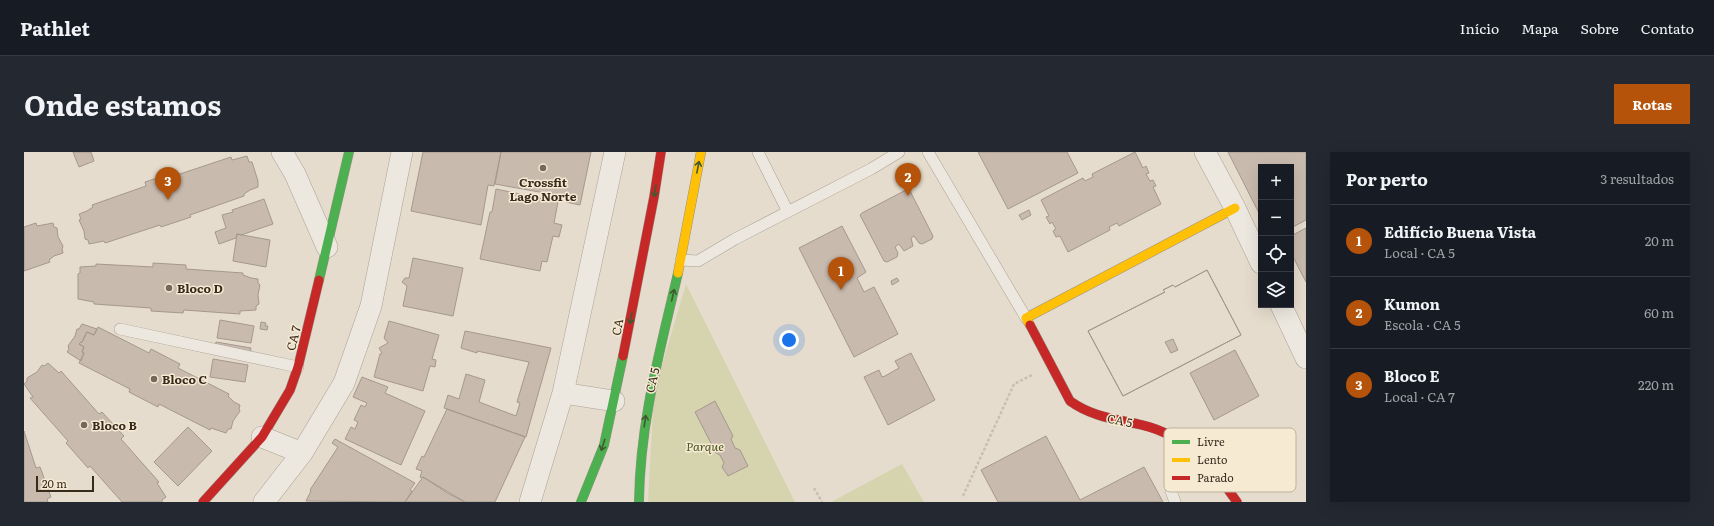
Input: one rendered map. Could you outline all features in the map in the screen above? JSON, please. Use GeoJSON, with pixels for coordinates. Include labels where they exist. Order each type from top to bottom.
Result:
{"type":"FeatureCollection","features":[{"type":"Feature","properties":{"kind":"street"},"geometry":{"type":"LineString","coordinates":[[282,152],[295,174],[328,247]]}},
{"type":"Feature","properties":{"kind":"street","name":"CA 7"},"geometry":{"type":"LineString","coordinates":[[203,502],[262,437],[290,390],[298,367],[328,247],[349,152]]}},
{"type":"Feature","properties":{"kind":"street"},"geometry":{"type":"LineString","coordinates":[[264,502],[302,453],[344,383],[371,306],[402,152]]}},
{"type":"Feature","properties":{"kind":"street"},"geometry":{"type":"LineString","coordinates":[[530,502],[562,393],[615,152]]}},
{"type":"Feature","properties":{"kind":"street","name":"CA"},"geometry":{"type":"LineString","coordinates":[[581,502],[586,493],[604,445],[654,197],[661,152]]}},
{"type":"Feature","properties":{"kind":"street","name":"CA 5"},"geometry":{"type":"LineString","coordinates":[[639,502],[640,456],[648,399],[681,260],[701,152]]}},
{"type":"Feature","properties":{"kind":"street"},"geometry":{"type":"LineString","coordinates":[[1205,152],[1235,208],[1258,257]]}},
{"type":"Feature","properties":{"kind":"street"},"geometry":{"type":"LineString","coordinates":[[1026,318],[1235,208]]}},
{"type":"Feature","properties":{"kind":"street"},"geometry":{"type":"LineString","coordinates":[[1283,308],[1304,347]]}},
{"type":"Feature","properties":{"kind":"street","name":"CA 5"},"geometry":{"type":"LineString","coordinates":[[1026,318],[1070,401],[1076,406],[1103,417],[1144,425],[1164,433]]}},
{"type":"Feature","properties":{"kind":"street"},"geometry":{"type":"LineString","coordinates":[[562,393],[614,401]]}},
{"type":"Feature","properties":{"kind":"street"},"geometry":{"type":"LineString","coordinates":[[262,437],[302,453]]}},
{"type":"Feature","properties":{"kind":"street","name":"CA 5"},"geometry":{"type":"LineString","coordinates":[[1230,492],[1237,502]]}},
{"type":"Feature","properties":{"kind":"lane"},"geometry":{"type":"LineString","coordinates":[[758,152],[788,212]]}},
{"type":"Feature","properties":{"kind":"lane"},"geometry":{"type":"LineString","coordinates":[[681,260],[698,261],[735,239],[871,169],[899,152]]}},
{"type":"Feature","properties":{"kind":"lane","name":"CA 5"},"geometry":{"type":"LineString","coordinates":[[928,152],[1026,318]]}},
{"type":"Feature","properties":{"kind":"lane"},"geometry":{"type":"LineString","coordinates":[[120,329],[244,354],[298,367]]}},
{"type":"Feature","properties":{"kind":"lane"},"geometry":{"type":"LineString","coordinates":[[1171,492],[1176,502]]}},
{"type":"Feature","properties":{"kind":"path"},"geometry":{"type":"LineString","coordinates":[[963,496],[1014,384],[1051,365]]}},
{"type":"Feature","properties":{"kind":"path"},"geometry":{"type":"LineString","coordinates":[[814,488],[822,502]]}},
{"type":"Feature","properties":{"kind":"green space","name":"Parque"},"geometry":{"type":"Polygon","coordinates":[[[686,284],[795,502],[648,502],[654,392],[686,284]]]}},
{"type":"Feature","properties":{"kind":"green space"},"geometry":{"type":"Polygon","coordinates":[[[902,464],[924,502],[831,502],[902,464]]]}},
{"type":"Feature","properties":{"kind":"building"},"geometry":{"type":"Polygon","coordinates":[[[73,152],[91,152],[94,161],[79,167],[73,152]]]}},
{"type":"Feature","properties":{"kind":"building"},"geometry":{"type":"Polygon","coordinates":[[[423,152],[501,152],[494,186],[488,185],[481,225],[411,211],[423,152]]]}},
{"type":"Feature","properties":{"kind":"building","name":"Crossfit Lago Norte"},"geometry":{"type":"Polygon","coordinates":[[[501,152],[591,152],[580,205],[566,202],[567,197],[495,184],[501,152]]]}},
{"type":"Feature","properties":{"kind":"building"},"geometry":{"type":"Polygon","coordinates":[[[978,152],[1067,152],[1078,173],[1008,209],[978,152]]]}},
{"type":"Feature","properties":{"kind":"building"},"geometry":{"type":"Polygon","coordinates":[[[1135,152],[1143,168],[1146,166],[1149,173],[1146,174],[1150,181],[1153,180],[1156,186],[1153,187],[1161,204],[1119,226],[1117,223],[1109,227],[1110,230],[1068,252],[1060,236],[1056,237],[1053,231],[1056,229],[1052,222],[1050,224],[1046,217],[1049,216],[1041,200],[1083,178],[1085,181],[1093,177],[1092,174],[1135,152]]]}},
{"type":"Feature","properties":{"kind":"building"},"geometry":{"type":"Polygon","coordinates":[[[1228,152],[1306,152],[1306,220],[1294,226],[1294,164],[1258,164],[1258,211],[1228,152]]]}},
{"type":"Feature","properties":{"kind":"building"},"geometry":{"type":"Polygon","coordinates":[[[247,156],[249,162],[252,162],[258,181],[258,187],[250,190],[244,194],[244,196],[190,215],[191,217],[161,227],[160,225],[105,243],[104,241],[89,244],[88,240],[85,239],[84,231],[79,220],[81,219],[79,214],[93,207],[92,205],[146,186],[145,182],[176,172],[177,175],[231,157],[232,160],[247,156]]]}},
{"type":"Feature","properties":{"kind":"building"},"geometry":{"type":"Polygon","coordinates":[[[496,189],[558,202],[554,223],[562,225],[559,237],[553,236],[547,262],[542,261],[540,271],[480,259],[490,212],[492,212],[496,189]]]}},
{"type":"Feature","properties":{"kind":"building"},"geometry":{"type":"Polygon","coordinates":[[[906,190],[910,191],[933,236],[932,239],[922,244],[919,243],[914,236],[911,238],[913,246],[904,251],[899,244],[895,247],[898,253],[897,257],[887,262],[884,261],[860,215],[906,190]]]}},
{"type":"Feature","properties":{"kind":"building"},"geometry":{"type":"Polygon","coordinates":[[[264,199],[273,224],[241,235],[237,234],[236,238],[219,244],[215,232],[226,228],[222,215],[264,199]]]}},
{"type":"Feature","properties":{"kind":"building"},"geometry":{"type":"Polygon","coordinates":[[[1029,210],[1031,215],[1022,220],[1019,215],[1029,210]]]}},
{"type":"Feature","properties":{"kind":"building"},"geometry":{"type":"Polygon","coordinates":[[[36,223],[37,226],[53,223],[54,227],[57,228],[58,237],[63,246],[63,253],[54,256],[49,260],[50,262],[24,271],[24,227],[36,223]]]}},
{"type":"Feature","properties":{"kind":"building"},"geometry":{"type":"Polygon","coordinates":[[[842,226],[866,272],[857,278],[864,292],[874,287],[898,334],[854,357],[799,248],[842,226]]]}},
{"type":"Feature","properties":{"kind":"building"},"geometry":{"type":"Polygon","coordinates":[[[1306,228],[1306,282],[1294,259],[1294,234],[1306,228]]]}},
{"type":"Feature","properties":{"kind":"building"},"geometry":{"type":"Polygon","coordinates":[[[237,234],[270,240],[266,267],[233,261],[237,234]]]}},
{"type":"Feature","properties":{"kind":"building"},"geometry":{"type":"Polygon","coordinates":[[[413,258],[463,268],[453,316],[403,306],[407,286],[402,282],[405,278],[409,278],[413,258]]]}},
{"type":"Feature","properties":{"kind":"building","name":"Bloco D"},"geometry":{"type":"Polygon","coordinates":[[[153,263],[186,265],[186,269],[243,273],[243,275],[258,279],[258,283],[260,285],[258,295],[259,304],[256,306],[256,310],[240,311],[240,314],[184,310],[183,313],[151,311],[151,308],[94,304],[94,302],[78,299],[78,274],[80,273],[80,267],[96,266],[96,264],[153,267],[153,263]]]}},
{"type":"Feature","properties":{"kind":"building"},"geometry":{"type":"Polygon","coordinates":[[[1207,270],[1241,335],[1123,396],[1088,331],[1165,292],[1163,290],[1173,285],[1175,287],[1207,270]],[[1173,339],[1165,342],[1171,353],[1178,350],[1173,339]]]}},
{"type":"Feature","properties":{"kind":"building"},"geometry":{"type":"Polygon","coordinates":[[[1207,270],[1241,335],[1123,396],[1088,331],[1165,292],[1163,290],[1173,285],[1175,287],[1207,270]]]}},
{"type":"Feature","properties":{"kind":"building"},"geometry":{"type":"Polygon","coordinates":[[[897,278],[899,281],[892,285],[891,281],[897,278]]]}},
{"type":"Feature","properties":{"kind":"building"},"geometry":{"type":"Polygon","coordinates":[[[220,320],[254,326],[251,343],[217,338],[220,320]]]}},
{"type":"Feature","properties":{"kind":"building"},"geometry":{"type":"Polygon","coordinates":[[[389,321],[439,335],[432,359],[436,360],[435,367],[430,366],[423,391],[374,377],[380,354],[382,353],[379,348],[388,343],[384,338],[389,321]]]}},
{"type":"Feature","properties":{"kind":"building"},"geometry":{"type":"Polygon","coordinates":[[[261,322],[266,323],[265,326],[268,326],[267,330],[260,329],[261,322]]]}},
{"type":"Feature","properties":{"kind":"building"},"geometry":{"type":"Polygon","coordinates":[[[82,324],[97,329],[94,335],[87,332],[82,342],[79,344],[84,347],[82,352],[84,353],[81,361],[67,352],[69,349],[68,346],[75,336],[77,329],[79,329],[82,324]]]}},
{"type":"Feature","properties":{"kind":"building","name":"Bloco C"},"geometry":{"type":"Polygon","coordinates":[[[98,327],[149,353],[151,349],[180,364],[178,368],[229,394],[228,396],[234,402],[240,405],[240,411],[233,421],[231,429],[228,429],[226,433],[211,428],[210,430],[159,404],[158,407],[129,392],[130,389],[79,363],[84,353],[82,352],[84,347],[79,344],[82,342],[87,332],[94,335],[98,327]]]}},
{"type":"Feature","properties":{"kind":"building"},"geometry":{"type":"Polygon","coordinates":[[[465,331],[551,348],[526,437],[444,408],[448,395],[459,399],[466,374],[485,380],[479,402],[516,416],[520,403],[517,402],[529,362],[477,351],[477,353],[461,348],[465,331]]]}},
{"type":"Feature","properties":{"kind":"building"},"geometry":{"type":"Polygon","coordinates":[[[216,342],[251,348],[249,360],[214,354],[216,342]]]}},
{"type":"Feature","properties":{"kind":"building"},"geometry":{"type":"Polygon","coordinates":[[[1235,350],[1259,396],[1214,420],[1190,373],[1235,350]]]}},
{"type":"Feature","properties":{"kind":"building"},"geometry":{"type":"Polygon","coordinates":[[[911,353],[935,400],[888,425],[864,377],[879,370],[882,377],[885,376],[899,368],[895,361],[911,353]]]}},
{"type":"Feature","properties":{"kind":"building"},"geometry":{"type":"Polygon","coordinates":[[[213,359],[248,365],[245,382],[210,377],[213,359]]]}},
{"type":"Feature","properties":{"kind":"building","name":"Bloco B"},"geometry":{"type":"Polygon","coordinates":[[[48,363],[59,373],[61,371],[99,414],[102,412],[124,436],[121,439],[159,482],[157,483],[166,497],[162,500],[162,502],[122,502],[90,466],[88,468],[66,443],[68,441],[30,398],[33,397],[24,384],[27,381],[27,378],[37,372],[42,365],[44,366],[48,363]]]}},
{"type":"Feature","properties":{"kind":"building"},"geometry":{"type":"Polygon","coordinates":[[[362,377],[388,387],[385,393],[425,411],[401,465],[345,439],[351,427],[355,429],[358,422],[354,420],[361,405],[365,407],[367,403],[353,397],[362,377]]]}},
{"type":"Feature","properties":{"kind":"building"},"geometry":{"type":"Polygon","coordinates":[[[715,401],[733,436],[731,439],[735,448],[740,450],[748,466],[728,476],[722,467],[724,463],[720,455],[716,453],[695,412],[715,401]]]}},
{"type":"Feature","properties":{"kind":"building"},"geometry":{"type":"Polygon","coordinates":[[[447,409],[525,437],[495,502],[465,502],[423,477],[420,477],[422,471],[416,469],[422,456],[424,457],[447,409]]]}},
{"type":"Feature","properties":{"kind":"building"},"geometry":{"type":"Polygon","coordinates":[[[188,427],[212,451],[178,486],[154,462],[188,427]]]}},
{"type":"Feature","properties":{"kind":"building"},"geometry":{"type":"Polygon","coordinates":[[[24,431],[36,468],[40,467],[51,497],[47,499],[48,502],[24,502],[24,431]]]}},
{"type":"Feature","properties":{"kind":"building"},"geometry":{"type":"Polygon","coordinates":[[[1046,436],[1080,500],[1144,467],[1163,502],[998,502],[981,470],[1046,436]]]}},
{"type":"Feature","properties":{"kind":"building"},"geometry":{"type":"Polygon","coordinates":[[[335,439],[415,483],[405,502],[306,501],[311,491],[310,490],[338,447],[332,443],[335,439]]]}},
{"type":"Feature","properties":{"kind":"building"},"geometry":{"type":"Polygon","coordinates":[[[423,477],[449,494],[465,502],[405,502],[423,477]]]}},
{"type":"Feature","properties":{"kind":"traffic: fast"},"geometry":{"type":"LineString","coordinates":[[319,280],[349,152]]}},
{"type":"Feature","properties":{"kind":"traffic: fast"},"geometry":{"type":"LineString","coordinates":[[639,502],[640,472],[647,415],[658,358],[678,273]]}},
{"type":"Feature","properties":{"kind":"traffic: fast"},"geometry":{"type":"LineString","coordinates":[[581,502],[604,445],[623,356]]}},
{"type":"Feature","properties":{"kind":"traffic: slow"},"geometry":{"type":"LineString","coordinates":[[678,273],[701,152]]}},
{"type":"Feature","properties":{"kind":"traffic: slow"},"geometry":{"type":"LineString","coordinates":[[1030,325],[1026,318],[1235,208]]}},
{"type":"Feature","properties":{"kind":"traffic: jam"},"geometry":{"type":"LineString","coordinates":[[623,356],[654,197],[661,152]]}},
{"type":"Feature","properties":{"kind":"traffic: jam"},"geometry":{"type":"LineString","coordinates":[[203,502],[262,437],[290,390],[298,367],[319,280]]}},
{"type":"Feature","properties":{"kind":"traffic: jam"},"geometry":{"type":"LineString","coordinates":[[1030,325],[1070,401],[1087,411],[1142,425],[1164,433]]}},
{"type":"Feature","properties":{"kind":"traffic: jam"},"geometry":{"type":"LineString","coordinates":[[1230,492],[1237,502]]}},
{"type":"Feature","properties":{"kind":"place","name":"Crossfit Lago Norte"},"geometry":{"type":"Point","coordinates":[543,168]}},
{"type":"Feature","properties":{"kind":"place","name":"Kumon"},"geometry":{"type":"Point","coordinates":[908,196]}},
{"type":"Feature","properties":{"kind":"place","name":"Bloco E"},"geometry":{"type":"Point","coordinates":[168,200]}},
{"type":"Feature","properties":{"kind":"place","name":"Bloco D"},"geometry":{"type":"Point","coordinates":[169,288]}},
{"type":"Feature","properties":{"kind":"place","name":"Edifício Buena Vista"},"geometry":{"type":"Point","coordinates":[841,290]}},
{"type":"Feature","properties":{"kind":"place","name":"Bloco C"},"geometry":{"type":"Point","coordinates":[154,379]}},
{"type":"Feature","properties":{"kind":"place","name":"Bloco B"},"geometry":{"type":"Point","coordinates":[84,425]}}]}
